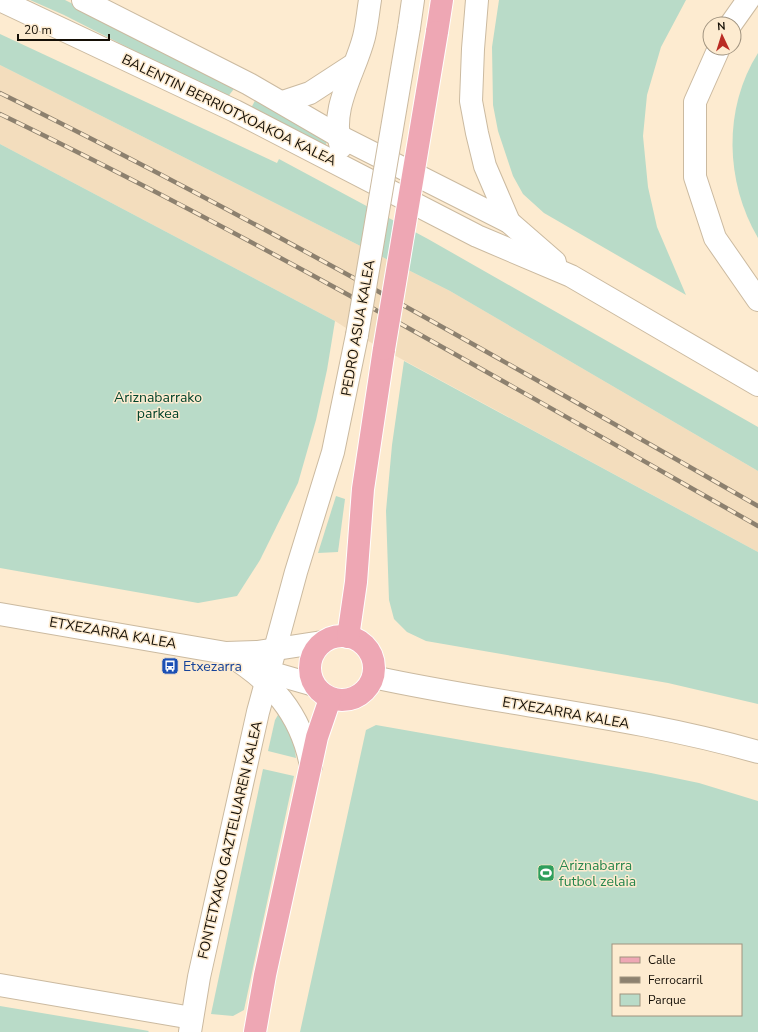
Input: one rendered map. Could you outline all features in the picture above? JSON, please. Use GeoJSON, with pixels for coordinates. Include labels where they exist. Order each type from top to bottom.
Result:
{"type":"FeatureCollection","features":[{"type":"Feature","properties":{"kind":"main road","name":"PEDRO ASUA KALEA"},"geometry":{"type":"LineString","coordinates":[[348,637],[356,582],[363,489],[384,349],[442,0]]}},
{"type":"Feature","properties":{"kind":"main road"},"geometry":{"type":"LineString","coordinates":[[339,636],[348,637],[358,640],[366,647],[372,656],[375,667],[374,677],[369,687],[361,695],[352,700],[341,701],[330,699],[321,694],[314,685],[310,677],[309,667],[315,650],[322,642],[339,636]]}},
{"type":"Feature","properties":{"kind":"main road"},"geometry":{"type":"LineString","coordinates":[[255,1032],[265,975],[311,766],[330,699]]}},
{"type":"Feature","properties":{"kind":"street","name":"BALENTIN BERRIOTXOAKOA KALEA"},"geometry":{"type":"LineString","coordinates":[[0,0],[236,111],[477,236],[571,276]]}},
{"type":"Feature","properties":{"kind":"street","name":"BALENTIN BERRIOTXOAKOA KALEA"},"geometry":{"type":"LineString","coordinates":[[82,0],[250,84],[337,135],[509,222]]}},
{"type":"Feature","properties":{"kind":"street"},"geometry":{"type":"LineString","coordinates":[[348,169],[337,135],[344,92],[364,38],[370,0]]}},
{"type":"Feature","properties":{"kind":"street","name":"PEDRO ASUA KALEA"},"geometry":{"type":"LineString","coordinates":[[274,649],[300,557],[333,452],[357,335],[413,0]]}},
{"type":"Feature","properties":{"kind":"street"},"geometry":{"type":"LineString","coordinates":[[477,0],[471,101],[485,166],[509,222],[571,276],[758,385]]}},
{"type":"Feature","properties":{"kind":"street"},"geometry":{"type":"LineString","coordinates":[[737,16],[748,0]]}},
{"type":"Feature","properties":{"kind":"street"},"geometry":{"type":"LineString","coordinates":[[715,56],[695,102],[695,177],[715,238],[758,300]]}},
{"type":"Feature","properties":{"kind":"street"},"geometry":{"type":"LineString","coordinates":[[283,102],[310,93],[353,65]]}},
{"type":"Feature","properties":{"kind":"street","name":"ETXEZARRA KALEA"},"geometry":{"type":"LineString","coordinates":[[0,614],[226,653],[274,649],[322,642]]}},
{"type":"Feature","properties":{"kind":"street","name":"FONTETXAKO GAZTELUAREN KALEA"},"geometry":{"type":"LineString","coordinates":[[191,1025],[201,969],[274,649]]}},
{"type":"Feature","properties":{"kind":"street","name":"ETXEZARRA KALEA"},"geometry":{"type":"LineString","coordinates":[[226,653],[268,678],[314,685]]}},
{"type":"Feature","properties":{"kind":"street","name":"ETXEZARRA KALEA"},"geometry":{"type":"LineString","coordinates":[[374,677],[417,687],[669,731],[720,741],[758,752]]}},
{"type":"Feature","properties":{"kind":"street","name":"ETXEZARRA KALEA"},"geometry":{"type":"LineString","coordinates":[[268,678],[287,705],[307,744],[311,766]]}},
{"type":"Feature","properties":{"kind":"street"},"geometry":{"type":"LineString","coordinates":[[0,985],[191,1025]]}},
{"type":"Feature","properties":{"kind":"shaded area"},"geometry":{"type":"Polygon","coordinates":[[[0,65],[450,291],[758,471],[758,552],[357,335],[335,321],[0,144],[0,65]]]}},
{"type":"Feature","properties":{"kind":"green space"},"geometry":{"type":"Polygon","coordinates":[[[30,0],[65,0],[236,86],[227,98],[64,15],[30,0]]]}},
{"type":"Feature","properties":{"kind":"green space"},"geometry":{"type":"Polygon","coordinates":[[[499,0],[686,0],[661,47],[647,95],[643,136],[648,187],[657,227],[686,295],[544,213],[523,194],[513,176],[498,131],[493,105],[492,47],[499,0]]]}},
{"type":"Feature","properties":{"kind":"green space"},"geometry":{"type":"Polygon","coordinates":[[[0,34],[277,163],[279,159],[428,239],[758,427],[758,471],[450,291],[0,65],[0,34]]]}},
{"type":"Feature","properties":{"kind":"green space"},"geometry":{"type":"Polygon","coordinates":[[[758,53],[758,238],[747,216],[739,193],[734,169],[732,145],[734,121],[739,97],[747,74],[758,53]]]}},
{"type":"Feature","properties":{"kind":"green space"},"geometry":{"type":"Polygon","coordinates":[[[257,97],[327,140],[325,148],[250,110],[257,97]]]}},
{"type":"Feature","properties":{"kind":"green space","name":"Ariznabarrako parkea"},"geometry":{"type":"Polygon","coordinates":[[[0,144],[335,321],[327,370],[316,420],[298,483],[260,560],[237,596],[198,603],[0,568],[0,144]]]}},
{"type":"Feature","properties":{"kind":"green space"},"geometry":{"type":"Polygon","coordinates":[[[404,361],[758,552],[758,704],[668,683],[426,641],[407,632],[394,619],[389,600],[386,511],[392,445],[404,361]]]}},
{"type":"Feature","properties":{"kind":"green space"},"geometry":{"type":"Polygon","coordinates":[[[336,496],[345,499],[338,552],[318,553],[336,496]]]}},
{"type":"Feature","properties":{"kind":"green space"},"geometry":{"type":"Polygon","coordinates":[[[281,714],[294,744],[296,758],[268,751],[275,720],[278,715],[281,714]]]}},
{"type":"Feature","properties":{"kind":"green space","name":"Ariznabarra futbol zelaia"},"geometry":{"type":"Polygon","coordinates":[[[376,725],[651,773],[699,783],[758,801],[758,1032],[300,1032],[366,730],[376,725]]]}},
{"type":"Feature","properties":{"kind":"green space"},"geometry":{"type":"Polygon","coordinates":[[[263,769],[294,776],[244,1010],[233,1016],[211,1014],[263,769]]]}},
{"type":"Feature","properties":{"kind":"green space"},"geometry":{"type":"Polygon","coordinates":[[[0,1006],[149,1031],[0,1032],[0,1006]]]}},
{"type":"Feature","properties":{"kind":"railway"},"geometry":{"type":"LineString","coordinates":[[0,93],[96,141],[287,242],[476,346],[758,506]]}},
{"type":"Feature","properties":{"kind":"railway"},"geometry":{"type":"LineString","coordinates":[[0,114],[193,211],[288,262],[477,366],[758,526]]}},
{"type":"Feature","properties":{"kind":"place","name":"Etxezarra"},"geometry":{"type":"Point","coordinates":[170,666]}},
{"type":"Feature","properties":{"kind":"place","name":"Ariznabarra futbol zelaia"},"geometry":{"type":"Point","coordinates":[546,873]}}]}
